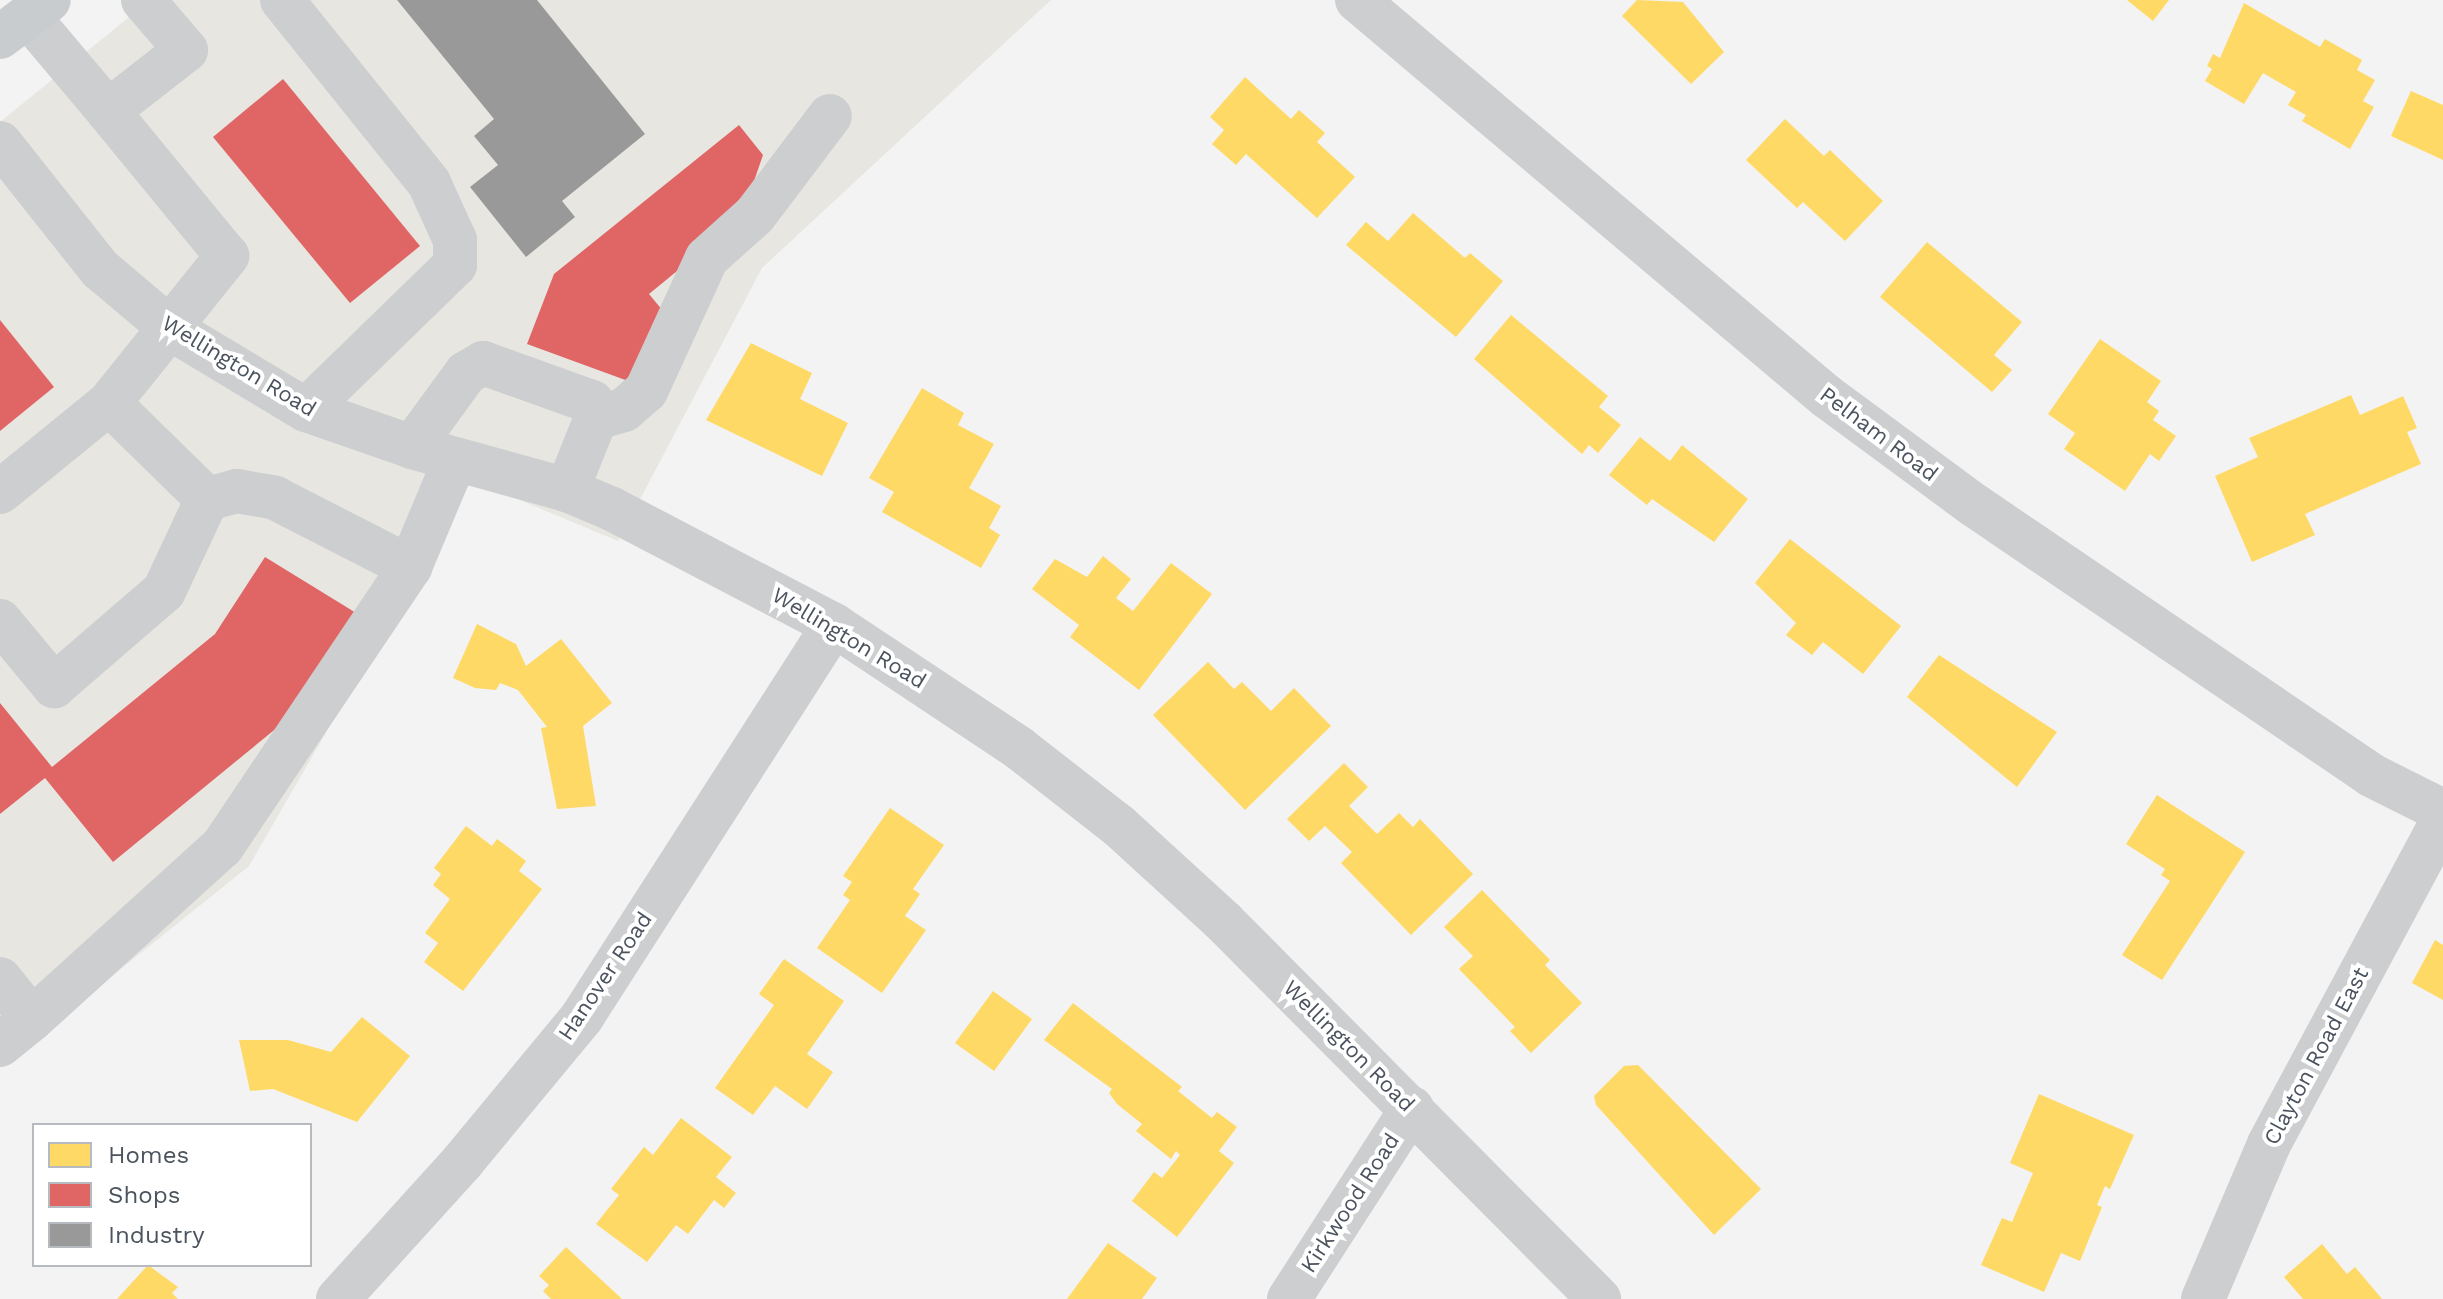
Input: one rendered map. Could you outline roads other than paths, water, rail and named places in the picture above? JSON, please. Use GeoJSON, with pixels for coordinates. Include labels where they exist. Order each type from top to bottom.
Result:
{"type":"FeatureCollection","features":[{"type":"Feature","properties":{"kind":"street"},"geometry":{"type":"LineString","coordinates":[[108,111],[186,50],[143,0]]}},
{"type":"Feature","properties":{"kind":"street"},"geometry":{"type":"LineString","coordinates":[[282,0],[429,183],[455,240],[455,265],[306,410]]}},
{"type":"Feature","properties":{"kind":"street","name":"Pelham Road"},"geometry":{"type":"LineString","coordinates":[[1357,0],[1838,405],[1974,505],[2371,775],[2443,811]]}},
{"type":"Feature","properties":{"kind":"street"},"geometry":{"type":"LineString","coordinates":[[0,492],[109,403],[227,256],[108,111],[26,18]]}},
{"type":"Feature","properties":{"kind":"street"},"geometry":{"type":"LineString","coordinates":[[596,418],[624,410],[646,391],[707,258],[755,215],[830,116]]}},
{"type":"Feature","properties":{"kind":"street","name":"Wellington Road"},"geometry":{"type":"LineString","coordinates":[[0,143],[100,269],[171,329],[306,410],[412,447],[567,490],[834,625],[1019,748],[1119,826],[1412,1108],[1599,1299]]}},
{"type":"Feature","properties":{"kind":"street"},"geometry":{"type":"LineString","coordinates":[[412,447],[466,373],[483,363],[592,402],[596,418],[567,490]]}},
{"type":"Feature","properties":{"kind":"street"},"geometry":{"type":"LineString","coordinates":[[109,403],[207,499]]}},
{"type":"Feature","properties":{"kind":"street"},"geometry":{"type":"LineString","coordinates":[[0,979],[16,1032],[222,847],[410,567],[455,460]]}},
{"type":"Feature","properties":{"kind":"street"},"geometry":{"type":"LineString","coordinates":[[207,499],[237,491],[275,498],[410,567]]}},
{"type":"Feature","properties":{"kind":"street"},"geometry":{"type":"LineString","coordinates":[[0,621],[54,686],[164,591],[207,499]]}},
{"type":"Feature","properties":{"kind":"street","name":"Hanover Road"},"geometry":{"type":"LineString","coordinates":[[338,1299],[463,1161],[582,1017],[834,625]]}},
{"type":"Feature","properties":{"kind":"street","name":"Clayton Road East"},"geometry":{"type":"LineString","coordinates":[[2203,1299],[2269,1144],[2443,820]]}},
{"type":"Feature","properties":{"kind":"street","name":"Kirkwood Road"},"geometry":{"type":"LineString","coordinates":[[1289,1299],[1412,1108]]}}]}
